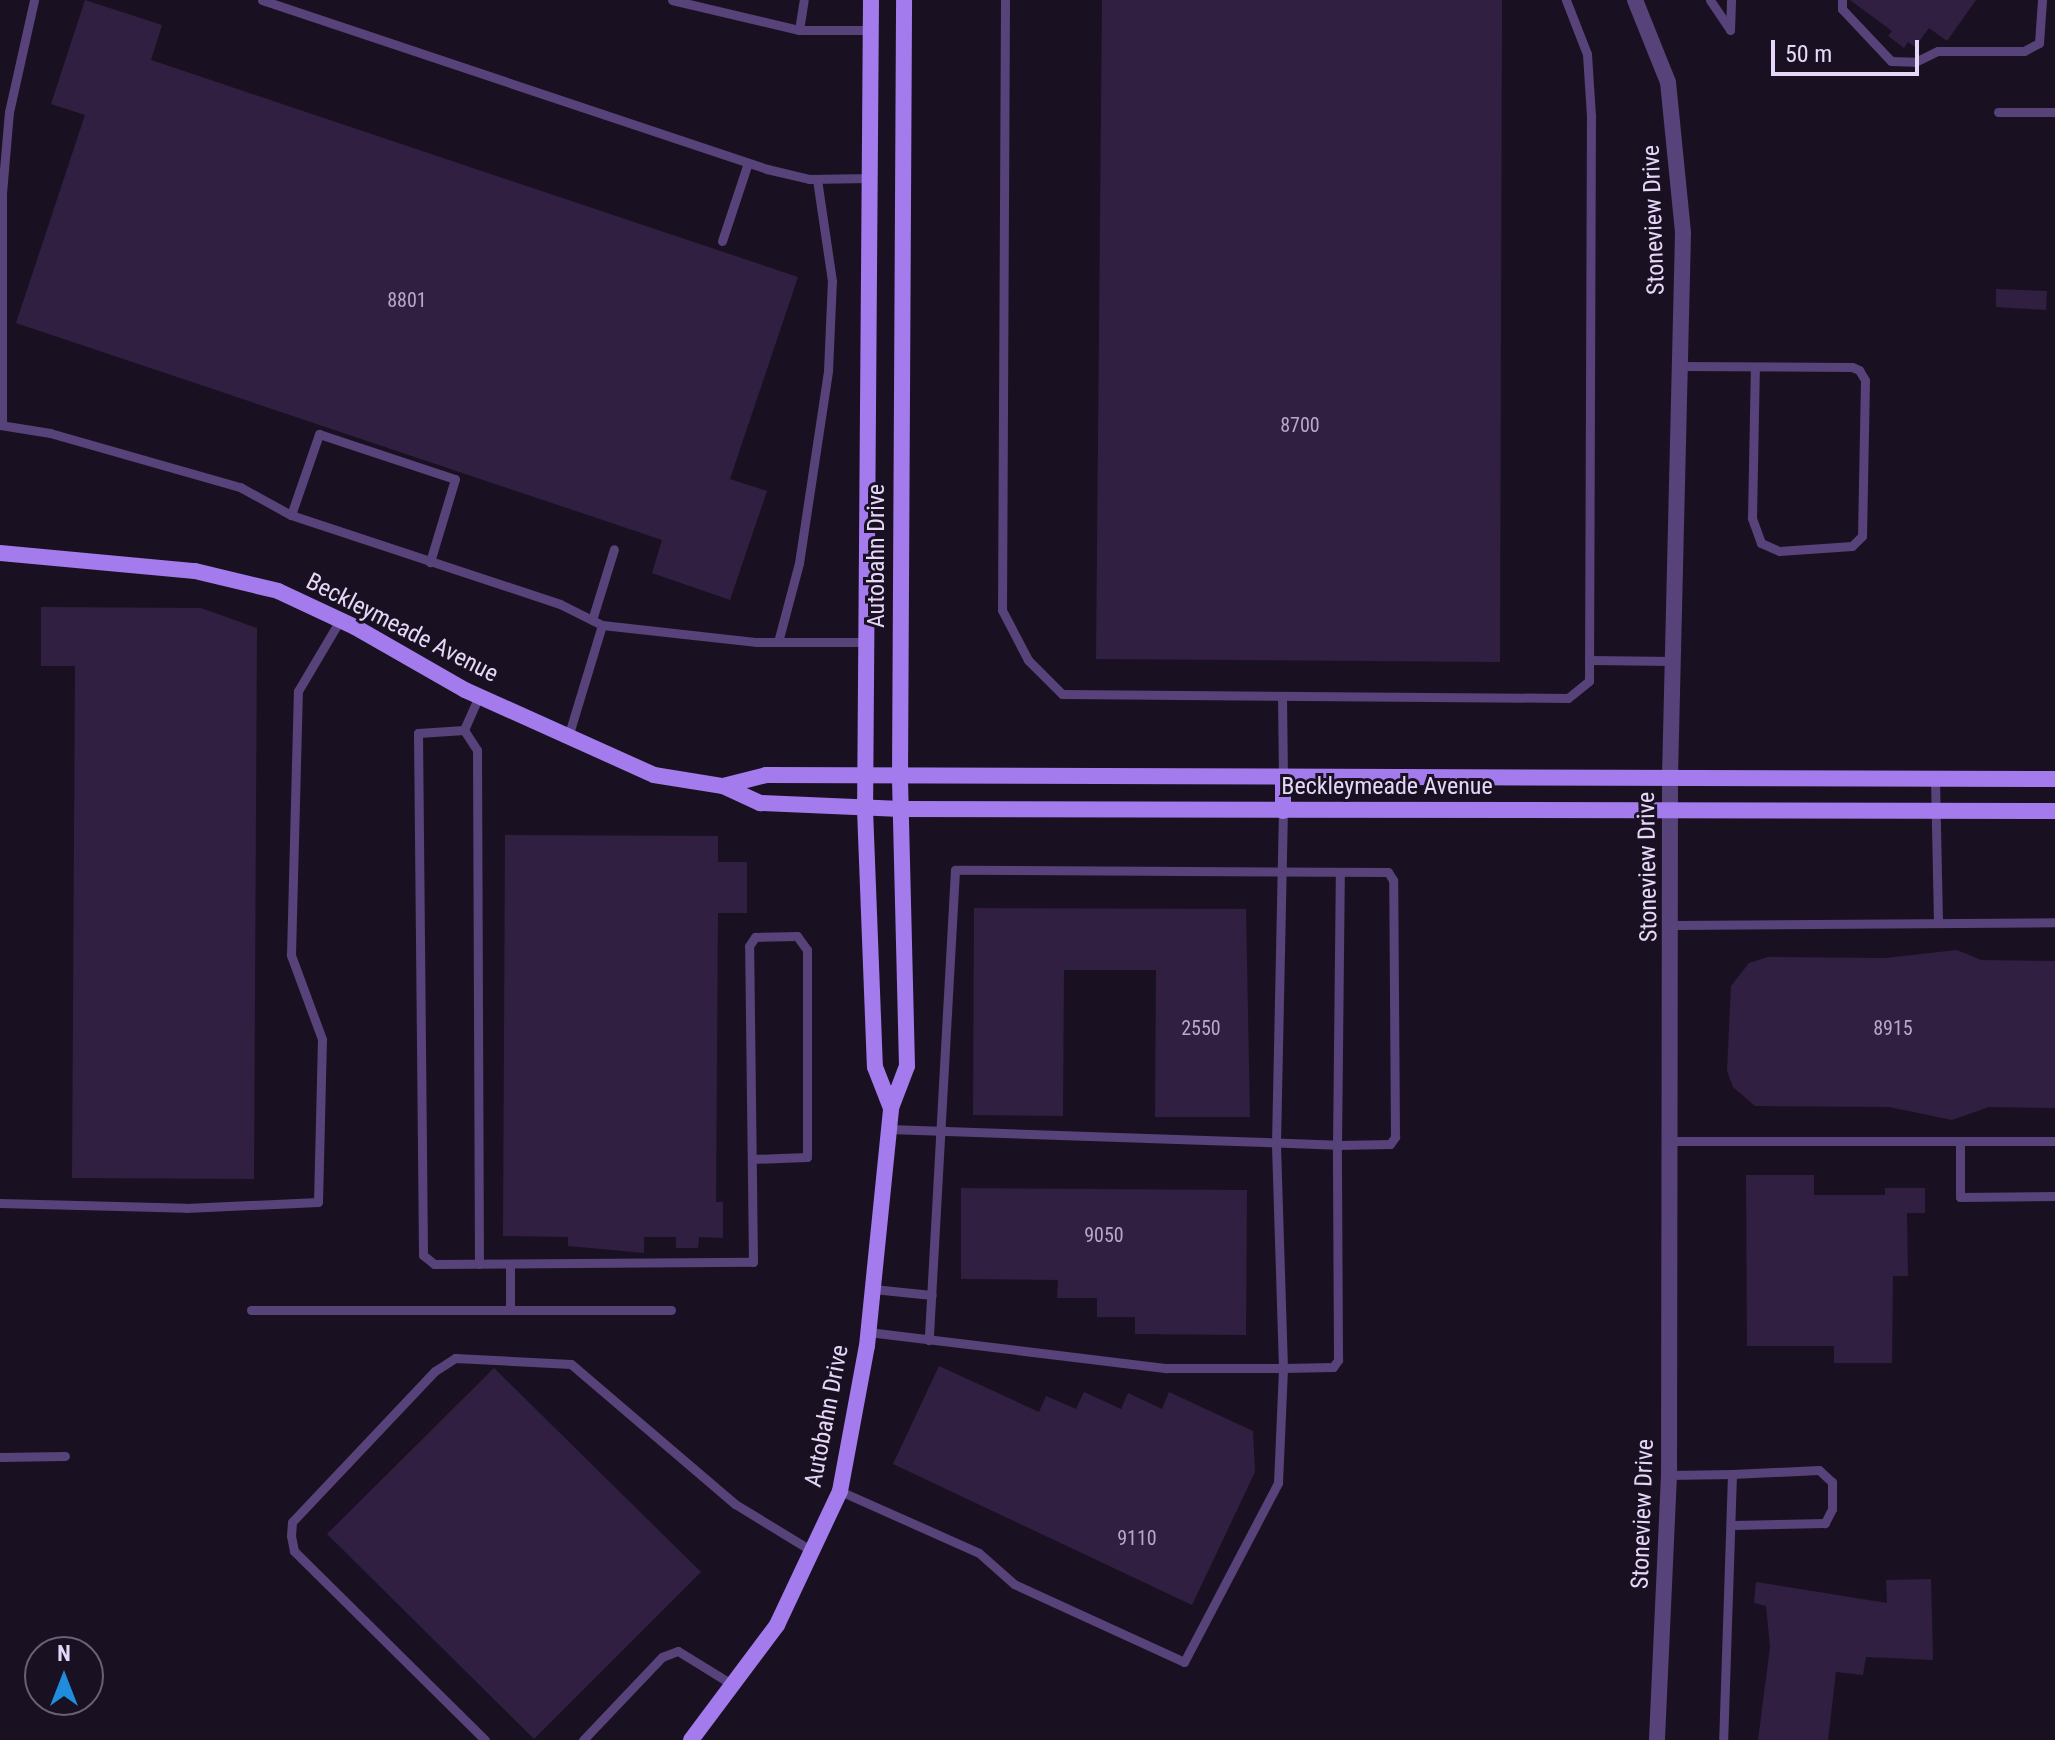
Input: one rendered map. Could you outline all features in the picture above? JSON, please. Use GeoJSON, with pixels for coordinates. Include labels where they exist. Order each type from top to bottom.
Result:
{"type":"FeatureCollection","features":[{"type":"Feature","properties":{"kind":"street","name":"Autobahn Drive"},"geometry":{"type":"LineString","coordinates":[[871,0],[865,809],[875,1067],[891,1108]]}},
{"type":"Feature","properties":{"kind":"street","name":"Autobahn Drive"},"geometry":{"type":"LineString","coordinates":[[691,1740],[777,1625],[840,1491],[868,1332],[891,1108],[907,1066],[900,776],[904,0]]}},
{"type":"Feature","properties":{"kind":"street","name":"Stoneview Drive"},"geometry":{"type":"LineString","coordinates":[[1635,0],[1659,49],[1673,124],[1683,233],[1670,777],[1673,1141],[1669,1475],[1657,1740]]}},
{"type":"Feature","properties":{"kind":"street","name":"Beckleymeade Avenue"},"geometry":{"type":"LineString","coordinates":[[0,553],[195,571],[278,591],[340,620],[479,696],[654,775],[723,786],[760,803],[865,809],[2055,811]]}},
{"type":"Feature","properties":{"kind":"street","name":"Beckleymeade Avenue"},"geometry":{"type":"LineString","coordinates":[[723,786],[766,775],[2055,779]]}},
{"type":"Feature","properties":{"kind":"street"},"geometry":{"type":"LineString","coordinates":[[1283,777],[1283,811]]}},
{"type":"Feature","properties":{"kind":"lane"},"geometry":{"type":"LineString","coordinates":[[34,0],[9,112],[2,193],[1,425],[50,433],[240,487],[291,515],[602,625],[778,642],[867,642]]}},
{"type":"Feature","properties":{"kind":"lane"},"geometry":{"type":"LineString","coordinates":[[262,0],[748,163],[817,179],[870,178]]}},
{"type":"Feature","properties":{"kind":"lane"},"geometry":{"type":"LineString","coordinates":[[672,0],[799,30],[871,30]]}},
{"type":"Feature","properties":{"kind":"lane"},"geometry":{"type":"LineString","coordinates":[[799,30],[804,0]]}},
{"type":"Feature","properties":{"kind":"lane"},"geometry":{"type":"LineString","coordinates":[[1005,0],[1004,620],[1028,660],[1062,694],[1568,698],[1589,681],[1590,71],[1566,0]]}},
{"type":"Feature","properties":{"kind":"lane"},"geometry":{"type":"LineString","coordinates":[[1710,0],[1730,30],[1731,0]]}},
{"type":"Feature","properties":{"kind":"lane"},"geometry":{"type":"LineString","coordinates":[[1842,0],[1842,9],[1891,61],[1915,62],[1938,51],[2024,51],[2039,43],[2042,0]]}},
{"type":"Feature","properties":{"kind":"lane"},"geometry":{"type":"LineString","coordinates":[[1998,112],[2055,112]]}},
{"type":"Feature","properties":{"kind":"lane"},"geometry":{"type":"LineString","coordinates":[[722,241],[748,163]]}},
{"type":"Feature","properties":{"kind":"lane"},"geometry":{"type":"LineString","coordinates":[[778,642],[799,563],[828,371],[832,281],[817,179]]}},
{"type":"Feature","properties":{"kind":"lane"},"geometry":{"type":"LineString","coordinates":[[1679,366],[1852,367],[1865,380],[1862,536],[1852,546],[1779,551],[1761,543],[1752,518],[1755,367]]}},
{"type":"Feature","properties":{"kind":"lane"},"geometry":{"type":"LineString","coordinates":[[291,515],[319,434],[455,479],[430,562]]}},
{"type":"Feature","properties":{"kind":"lane"},"geometry":{"type":"LineString","coordinates":[[592,620],[614,549]]}},
{"type":"Feature","properties":{"kind":"lane"},"geometry":{"type":"LineString","coordinates":[[0,1203],[186,1208],[318,1202],[322,1039],[291,955],[298,691],[340,620]]}},
{"type":"Feature","properties":{"kind":"lane"},"geometry":{"type":"LineString","coordinates":[[568,737],[602,625]]}},
{"type":"Feature","properties":{"kind":"lane"},"geometry":{"type":"LineString","coordinates":[[1589,660],[1673,661]]}},
{"type":"Feature","properties":{"kind":"lane"},"geometry":{"type":"LineString","coordinates":[[464,730],[479,696]]}},
{"type":"Feature","properties":{"kind":"lane"},"geometry":{"type":"LineString","coordinates":[[1282,696],[1283,777]]}},
{"type":"Feature","properties":{"kind":"lane"},"geometry":{"type":"LineString","coordinates":[[464,730],[422,729],[418,733],[423,1255],[434,1264],[747,1265],[753,1262],[749,946],[755,937],[797,936],[807,950],[807,1157],[752,1159]]}},
{"type":"Feature","properties":{"kind":"lane"},"geometry":{"type":"LineString","coordinates":[[464,730],[477,750],[479,1264]]}},
{"type":"Feature","properties":{"kind":"lane"},"geometry":{"type":"LineString","coordinates":[[1935,779],[1938,923]]}},
{"type":"Feature","properties":{"kind":"lane"},"geometry":{"type":"LineString","coordinates":[[840,1491],[979,1553],[1014,1584],[1184,1662],[1278,1483],[1283,1368],[1276,1143],[1283,811]]}},
{"type":"Feature","properties":{"kind":"lane"},"geometry":{"type":"LineString","coordinates":[[889,1129],[942,1134],[1390,1144],[1395,1137],[1393,880],[1388,872],[955,870],[942,1134],[929,1340]]}},
{"type":"Feature","properties":{"kind":"lane"},"geometry":{"type":"LineString","coordinates":[[868,1332],[1167,1368],[1333,1367],[1338,1360],[1340,872]]}},
{"type":"Feature","properties":{"kind":"lane"},"geometry":{"type":"LineString","coordinates":[[1673,925],[2055,922]]}},
{"type":"Feature","properties":{"kind":"lane"},"geometry":{"type":"LineString","coordinates":[[1673,1141],[2055,1141]]}},
{"type":"Feature","properties":{"kind":"lane"},"geometry":{"type":"LineString","coordinates":[[1960,1142],[1960,1197],[2055,1196]]}},
{"type":"Feature","properties":{"kind":"lane"},"geometry":{"type":"LineString","coordinates":[[510,1264],[510,1310]]}},
{"type":"Feature","properties":{"kind":"lane"},"geometry":{"type":"LineString","coordinates":[[873,1289],[932,1295]]}},
{"type":"Feature","properties":{"kind":"lane"},"geometry":{"type":"LineString","coordinates":[[251,1310],[671,1310]]}},
{"type":"Feature","properties":{"kind":"lane"},"geometry":{"type":"LineString","coordinates":[[485,1740],[294,1551],[291,1536],[292,1522],[435,1371],[455,1358],[571,1364],[735,1504],[812,1551]]}},
{"type":"Feature","properties":{"kind":"lane"},"geometry":{"type":"LineString","coordinates":[[0,1457],[65,1456]]}},
{"type":"Feature","properties":{"kind":"lane"},"geometry":{"type":"LineString","coordinates":[[1669,1475],[1819,1470],[1832,1482],[1832,1509],[1825,1523],[1732,1525]]}},
{"type":"Feature","properties":{"kind":"lane"},"geometry":{"type":"LineString","coordinates":[[1723,1740],[1732,1474]]}},
{"type":"Feature","properties":{"kind":"lane"},"geometry":{"type":"LineString","coordinates":[[583,1740],[662,1657],[678,1651],[734,1686]]}},
{"type":"Feature","properties":{"kind":"building"},"geometry":{"type":"Polygon","coordinates":[[[85,0],[162,25],[151,60],[798,277],[730,479],[767,491],[730,600],[652,573],[662,540],[16,323],[85,115],[51,104],[85,0]]]}},
{"type":"Feature","properties":{"kind":"building"},"geometry":{"type":"Polygon","coordinates":[[[1102,0],[1502,0],[1500,662],[1096,659],[1102,0]]]}},
{"type":"Feature","properties":{"kind":"building"},"geometry":{"type":"Polygon","coordinates":[[[1850,0],[1976,0],[1947,41],[1929,28],[1915,47],[1908,42],[1904,48],[1888,36],[1892,31],[1850,0]]]}},
{"type":"Feature","properties":{"kind":"building"},"geometry":{"type":"Polygon","coordinates":[[[1996,289],[2047,291],[2046,310],[1996,307],[1996,289]]]}},
{"type":"Feature","properties":{"kind":"building"},"geometry":{"type":"Polygon","coordinates":[[[41,607],[201,608],[257,628],[254,1179],[72,1178],[75,666],[41,666],[41,607]]]}},
{"type":"Feature","properties":{"kind":"building"},"geometry":{"type":"Polygon","coordinates":[[[505,835],[718,836],[718,862],[747,862],[747,913],[718,913],[716,1202],[723,1202],[723,1238],[699,1237],[698,1248],[676,1248],[676,1237],[644,1237],[644,1253],[568,1246],[568,1237],[503,1236],[505,835]]]}},
{"type":"Feature","properties":{"kind":"building"},"geometry":{"type":"Polygon","coordinates":[[[974,908],[1246,909],[1250,1117],[1155,1117],[1156,970],[1064,970],[1063,1116],[973,1115],[974,908]]]}},
{"type":"Feature","properties":{"kind":"building"},"geometry":{"type":"Polygon","coordinates":[[[1957,950],[1981,960],[2055,961],[2055,1108],[1989,1107],[1952,1120],[1889,1107],[1755,1106],[1733,1087],[1727,1071],[1731,986],[1749,963],[1768,957],[1885,958],[1957,950]]]}},
{"type":"Feature","properties":{"kind":"building"},"geometry":{"type":"Polygon","coordinates":[[[1746,1175],[1814,1175],[1814,1195],[1885,1195],[1885,1188],[1925,1188],[1925,1213],[1907,1213],[1908,1276],[1893,1276],[1892,1363],[1834,1363],[1834,1346],[1747,1346],[1746,1175]]]}},
{"type":"Feature","properties":{"kind":"building"},"geometry":{"type":"Polygon","coordinates":[[[961,1188],[1247,1190],[1246,1335],[1135,1334],[1135,1317],[1097,1317],[1097,1298],[1057,1298],[1058,1280],[961,1279],[961,1188]]]}},
{"type":"Feature","properties":{"kind":"building"},"geometry":{"type":"Polygon","coordinates":[[[939,1366],[1039,1412],[1046,1396],[1076,1409],[1084,1392],[1121,1409],[1128,1393],[1162,1409],[1169,1392],[1253,1431],[1255,1472],[1192,1605],[893,1464],[939,1366]]]}},
{"type":"Feature","properties":{"kind":"building"},"geometry":{"type":"Polygon","coordinates":[[[494,1368],[701,1572],[534,1739],[327,1534],[494,1368]]]}},
{"type":"Feature","properties":{"kind":"building"},"geometry":{"type":"Polygon","coordinates":[[[1931,1579],[1933,1660],[1866,1657],[1863,1675],[1836,1672],[1828,1740],[1758,1740],[1770,1647],[1766,1606],[1754,1603],[1756,1582],[1887,1603],[1886,1580],[1931,1579]]]}}]}
